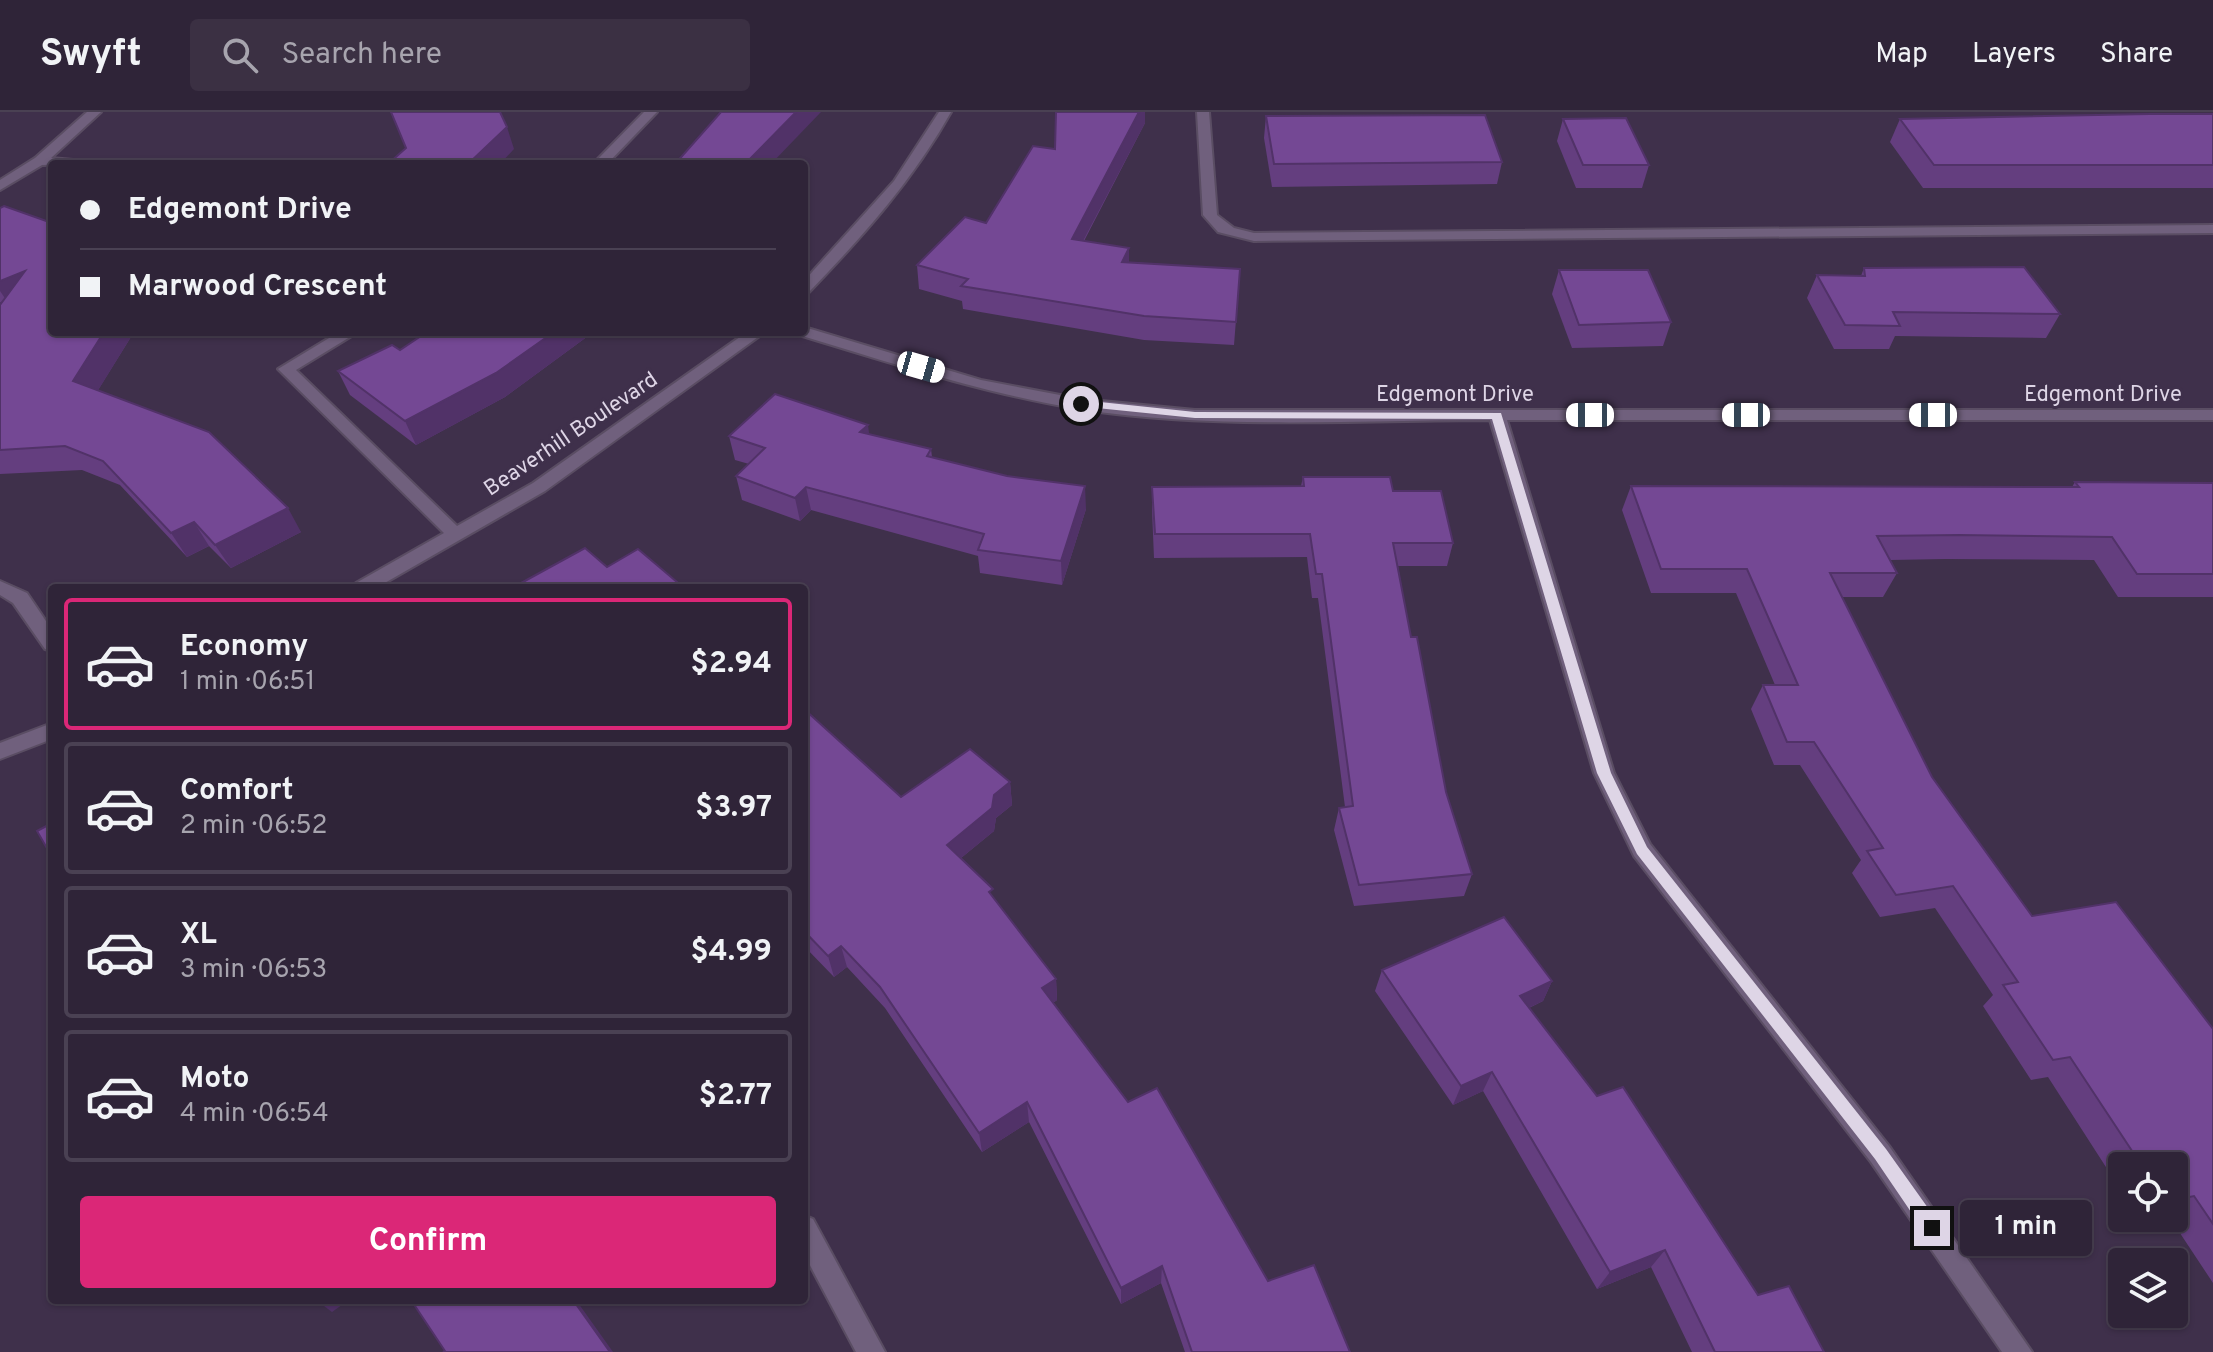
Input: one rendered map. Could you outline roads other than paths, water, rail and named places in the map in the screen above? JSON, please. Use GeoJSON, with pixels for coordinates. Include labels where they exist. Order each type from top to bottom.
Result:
{"type":"FeatureCollection","features":[{"type":"Feature","properties":{"kind":"street"},"geometry":{"type":"LineString","coordinates":[[0,186],[40,161],[95,112]]}},
{"type":"Feature","properties":{"kind":"street"},"geometry":{"type":"LineString","coordinates":[[604,160],[651,112]]}},
{"type":"Feature","properties":{"kind":"street"},"geometry":{"type":"LineString","coordinates":[[808,285],[869,221],[922,156],[945,112]]}},
{"type":"Feature","properties":{"kind":"street"},"geometry":{"type":"LineString","coordinates":[[1203,112],[1210,215],[1215,225],[1231,233],[1254,237],[2213,229]]}},
{"type":"Feature","properties":{"kind":"street"},"geometry":{"type":"LineString","coordinates":[[40,161],[48,162]]}},
{"type":"Feature","properties":{"kind":"street","name":"Edgemont Drive"},"geometry":{"type":"LineString","coordinates":[[808,333],[979,384],[1081,404],[1195,415],[2213,415]]}},
{"type":"Feature","properties":{"kind":"street"},"geometry":{"type":"LineString","coordinates":[[343,336],[286,369],[456,535]]}},
{"type":"Feature","properties":{"kind":"street","name":"Beaverhill Boulevard"},"geometry":{"type":"LineString","coordinates":[[369,584],[539,487],[751,336]]}},
{"type":"Feature","properties":{"kind":"street"},"geometry":{"type":"LineString","coordinates":[[1497,415],[1604,773],[1642,850],[1880,1154],[2018,1352]]}},
{"type":"Feature","properties":{"kind":"street"},"geometry":{"type":"LineString","coordinates":[[0,587],[20,598],[48,638]]}},
{"type":"Feature","properties":{"kind":"street"},"geometry":{"type":"LineString","coordinates":[[0,751],[48,733]]}},
{"type":"Feature","properties":{"kind":"street"},"geometry":{"type":"LineString","coordinates":[[808,1235],[871,1352]]}}]}
